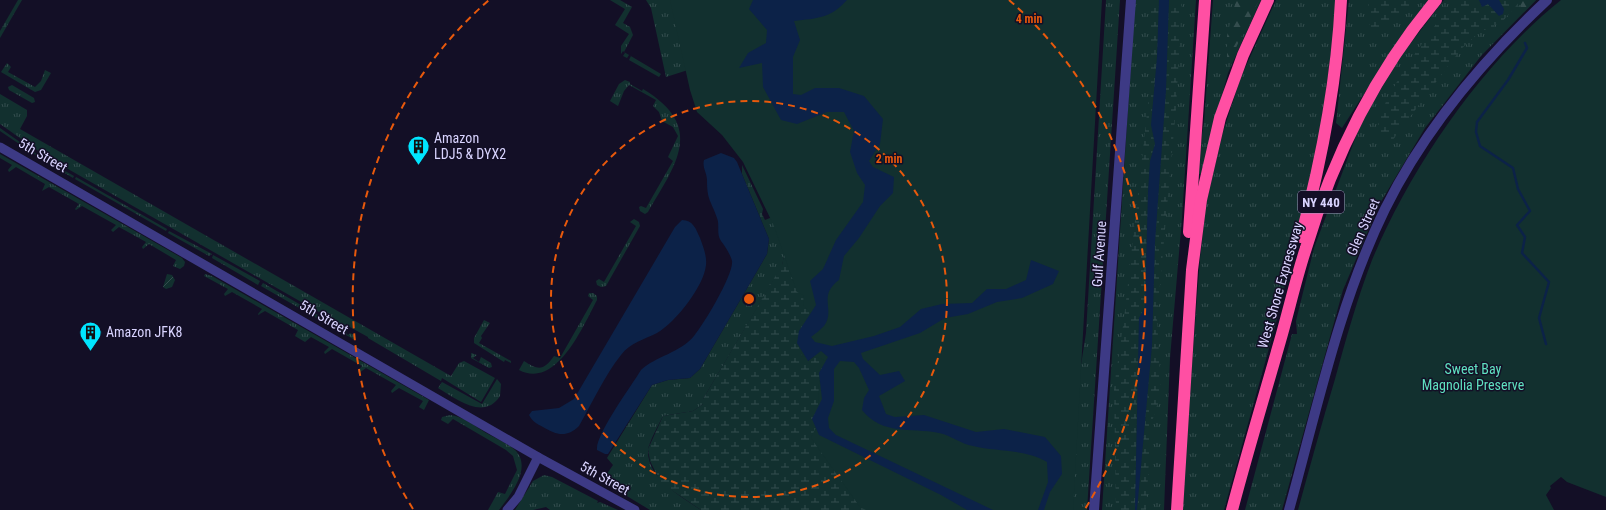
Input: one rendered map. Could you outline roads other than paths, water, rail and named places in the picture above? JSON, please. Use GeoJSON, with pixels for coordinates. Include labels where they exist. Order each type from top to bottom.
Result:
{"type":"FeatureCollection","features":[{"type":"Feature","properties":{"kind":"highway"},"geometry":{"type":"LineString","coordinates":[[1189,320],[1186,274],[1205,0]]}},
{"type":"Feature","properties":{"kind":"highway"},"geometry":{"type":"LineString","coordinates":[[1177,510],[1189,320],[1198,220],[1214,139],[1240,62],[1268,0]]}},
{"type":"Feature","properties":{"kind":"highway"},"geometry":{"type":"LineString","coordinates":[[1254,426],[1274,338],[1324,147],[1335,69],[1341,0]]}},
{"type":"Feature","properties":{"kind":"highway","name":"West Shore Expressway"},"geometry":{"type":"LineString","coordinates":[[1232,510],[1254,426],[1306,247],[1339,157],[1360,114],[1389,65],[1436,0]]}},
{"type":"Feature","properties":{"kind":"street","name":"Gulf Avenue"},"geometry":{"type":"LineString","coordinates":[[1094,510],[1131,0]]}},
{"type":"Feature","properties":{"kind":"street","name":"Glen Street"},"geometry":{"type":"LineString","coordinates":[[1289,510],[1349,299],[1365,254],[1386,208],[1411,163],[1442,116],[1512,33],[1547,0]]}},
{"type":"Feature","properties":{"kind":"street","name":"5th Street"},"geometry":{"type":"LineString","coordinates":[[0,147],[538,457],[635,510]]}},
{"type":"Feature","properties":{"kind":"street"},"geometry":{"type":"LineString","coordinates":[[507,510],[518,497],[538,457]]}},
{"type":"Feature","properties":{"kind":"water"},"geometry":{"type":"Polygon","coordinates":[[[753,0],[847,0],[835,11],[829,14],[816,18],[794,21],[800,40],[793,57],[793,94],[801,95],[815,88],[839,88],[864,96],[883,119],[880,144],[869,161],[873,167],[894,177],[893,193],[880,206],[859,238],[844,256],[839,280],[829,292],[827,320],[824,326],[811,337],[815,342],[832,346],[874,336],[900,327],[921,309],[942,304],[972,303],[987,289],[1006,289],[1026,280],[1031,260],[1059,271],[1053,284],[1022,298],[997,302],[968,314],[945,318],[920,333],[861,353],[863,359],[880,375],[899,371],[905,381],[879,396],[886,414],[895,417],[924,415],[976,432],[1004,429],[1045,437],[1061,456],[1062,474],[1050,492],[1044,510],[1038,510],[1048,482],[1047,462],[1021,453],[969,445],[939,433],[898,429],[879,424],[862,410],[864,398],[869,390],[859,368],[854,362],[840,361],[834,369],[834,401],[828,418],[829,428],[836,435],[993,510],[967,510],[941,495],[819,435],[812,419],[822,399],[819,373],[828,357],[821,351],[808,361],[797,343],[799,331],[816,305],[810,281],[823,269],[836,240],[863,202],[865,185],[857,173],[850,152],[854,131],[844,112],[827,112],[797,124],[781,120],[763,87],[762,63],[739,68],[748,53],[766,43],[767,30],[749,9],[753,0]]]}},
{"type":"Feature","properties":{"kind":"water"},"geometry":{"type":"Polygon","coordinates":[[[1159,0],[1169,0],[1166,90],[1155,242],[1152,345],[1137,510],[1135,510],[1139,318],[1145,307],[1148,192],[1150,161],[1155,144],[1151,125],[1157,57],[1159,0]]]}},
{"type":"Feature","properties":{"kind":"water"},"geometry":{"type":"Polygon","coordinates":[[[1479,0],[1499,0],[1504,9],[1503,14],[1499,16],[1488,4],[1482,7],[1479,0]]]}},
{"type":"Feature","properties":{"kind":"water"},"geometry":{"type":"Polygon","coordinates":[[[721,153],[734,158],[737,162],[769,239],[767,254],[700,369],[690,378],[668,380],[652,385],[608,454],[605,454],[597,450],[602,433],[641,370],[654,361],[682,347],[694,336],[711,310],[728,277],[732,261],[718,232],[718,221],[709,197],[704,165],[704,160],[721,153]]]}},
{"type":"Feature","properties":{"kind":"water"},"geometry":{"type":"Polygon","coordinates":[[[682,220],[686,220],[691,223],[695,228],[700,238],[706,258],[704,274],[695,293],[688,303],[664,328],[657,333],[633,344],[625,351],[615,363],[579,426],[575,430],[566,434],[561,434],[552,432],[537,423],[529,415],[532,411],[559,408],[574,399],[675,227],[682,220]]]}},
{"type":"Feature","properties":{"kind":"waterway"},"geometry":{"type":"LineString","coordinates":[[1525,43],[1527,48],[1508,80],[1477,122],[1476,132],[1480,146],[1513,168],[1518,189],[1530,211],[1517,225],[1525,237],[1522,253],[1549,282],[1539,318],[1546,344]]}},
{"type":"Feature","properties":{"kind":"place","name":"Amazon LDJ5 & DYX2"},"geometry":{"type":"Point","coordinates":[419,166]}},
{"type":"Feature","properties":{"kind":"place","name":"Amazon JFK8"},"geometry":{"type":"Point","coordinates":[91,352]}},
{"type":"Feature","properties":{"kind":"park label","name":"Sweet Bay Magnolia Preserve"},"geometry":{"type":"Point","coordinates":[1473,378]}}]}
